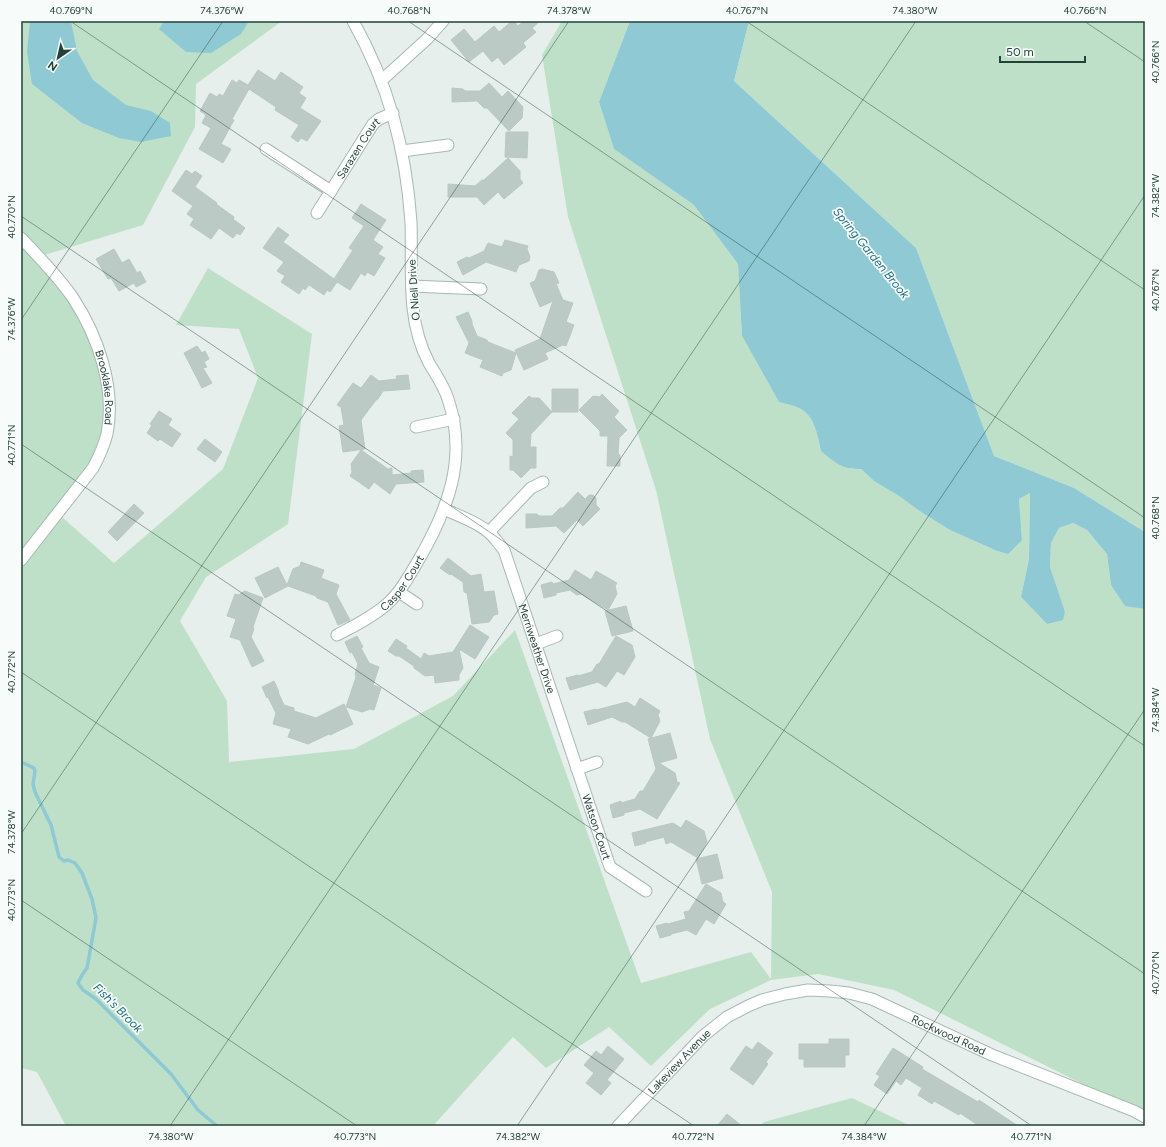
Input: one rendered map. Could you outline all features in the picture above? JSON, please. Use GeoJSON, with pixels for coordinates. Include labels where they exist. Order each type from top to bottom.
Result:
{"type":"FeatureCollection","features":[{"type":"Feature","properties":{"kind":"street","name":"O Niell Drive"},"geometry":{"type":"LineString","coordinates":[[354,21],[382,80],[393,113],[408,185],[411,224],[412,307],[415,325],[428,361],[448,398],[454,419],[457,446],[456,464],[452,485],[444,509]]}},
{"type":"Feature","properties":{"kind":"street"},"geometry":{"type":"LineString","coordinates":[[382,80],[427,39],[443,21]]}},
{"type":"Feature","properties":{"kind":"street","name":"Sarazen Court"},"geometry":{"type":"LineString","coordinates":[[317,213],[373,124],[379,119],[393,113]]}},
{"type":"Feature","properties":{"kind":"street"},"geometry":{"type":"LineString","coordinates":[[402,151],[448,145]]}},
{"type":"Feature","properties":{"kind":"street","name":"Sarazen Court"},"geometry":{"type":"LineString","coordinates":[[266,149],[331,191]]}},
{"type":"Feature","properties":{"kind":"street","name":"Brooklake Road"},"geometry":{"type":"LineString","coordinates":[[21,238],[54,273],[72,297],[84,317],[102,360],[108,390],[109,414],[107,434],[101,452],[93,468],[21,560]]}},
{"type":"Feature","properties":{"kind":"street"},"geometry":{"type":"LineString","coordinates":[[412,286],[481,289]]}},
{"type":"Feature","properties":{"kind":"street"},"geometry":{"type":"LineString","coordinates":[[416,427],[454,419]]}},
{"type":"Feature","properties":{"kind":"street"},"geometry":{"type":"LineString","coordinates":[[444,509],[489,532],[531,488],[543,482]]}},
{"type":"Feature","properties":{"kind":"street","name":"Casper Court"},"geometry":{"type":"LineString","coordinates":[[337,635],[373,615],[387,604],[398,592],[429,542],[444,509]]}},
{"type":"Feature","properties":{"kind":"street","name":"Merriweather Drive"},"geometry":{"type":"LineString","coordinates":[[489,532],[504,550],[577,769]]}},
{"type":"Feature","properties":{"kind":"street"},"geometry":{"type":"LineString","coordinates":[[398,592],[417,604]]}},
{"type":"Feature","properties":{"kind":"street"},"geometry":{"type":"LineString","coordinates":[[536,644],[557,636]]}},
{"type":"Feature","properties":{"kind":"street"},"geometry":{"type":"LineString","coordinates":[[577,769],[597,762]]}},
{"type":"Feature","properties":{"kind":"street","name":"Watson Court"},"geometry":{"type":"LineString","coordinates":[[577,769],[610,867],[646,891]]}},
{"type":"Feature","properties":{"kind":"street","name":"Rockwood Road"},"geometry":{"type":"LineString","coordinates":[[748,1006],[762,1000],[808,990],[849,993],[872,999],[992,1055],[1134,1111],[1145,1117]]}},
{"type":"Feature","properties":{"kind":"street","name":"Lakeview Avenue"},"geometry":{"type":"LineString","coordinates":[[618,1126],[703,1036],[748,1006]]}},
{"type":"Feature","properties":{"kind":"green space"},"geometry":{"type":"Polygon","coordinates":[[[21,21],[282,21],[196,84],[195,127],[143,225],[41,256],[92,333],[107,405],[101,447],[54,510],[114,563],[223,469],[258,378],[239,329],[176,325],[208,268],[312,334],[288,524],[206,577],[180,621],[227,701],[229,762],[354,749],[453,696],[515,630],[641,983],[751,952],[771,979],[772,892],[710,739],[656,490],[568,217],[542,55],[562,21],[630,21],[599,102],[614,149],[694,205],[738,264],[742,336],[779,402],[801,409],[810,417],[819,440],[821,451],[852,469],[861,469],[874,481],[950,530],[995,550],[1022,540],[1019,499],[1030,493],[1029,559],[1021,597],[1047,624],[1065,613],[1050,567],[1051,543],[1059,528],[1073,523],[1087,530],[1107,554],[1111,585],[1125,605],[1145,609],[1145,1115],[894,990],[818,974],[771,980],[710,1009],[651,1066],[609,1027],[546,1068],[513,1037],[433,1126],[66,1126],[37,1072],[21,1068],[21,21]]]}},
{"type":"Feature","properties":{"kind":"green space"},"geometry":{"type":"Polygon","coordinates":[[[749,21],[1145,21],[1145,532],[1074,488],[994,456],[916,248],[734,81],[749,21]]]}},
{"type":"Feature","properties":{"kind":"green space"},"geometry":{"type":"Polygon","coordinates":[[[852,1098],[911,1126],[760,1126],[764,1122],[852,1098]]]}},
{"type":"Feature","properties":{"kind":"water"},"geometry":{"type":"Polygon","coordinates":[[[30,21],[71,21],[77,51],[93,80],[126,105],[151,111],[170,123],[171,136],[141,142],[119,138],[82,123],[32,84],[27,52],[30,21]]]}},
{"type":"Feature","properties":{"kind":"water"},"geometry":{"type":"Polygon","coordinates":[[[164,21],[249,21],[241,34],[211,53],[186,52],[159,29],[164,21]]]}},
{"type":"Feature","properties":{"kind":"water","name":"Spring Garden Brook"},"geometry":{"type":"Polygon","coordinates":[[[630,21],[749,21],[734,81],[916,248],[994,456],[1074,488],[1145,532],[1145,609],[1125,606],[1111,585],[1107,554],[1087,530],[1073,523],[1059,528],[1051,543],[1050,567],[1065,612],[1063,620],[1047,624],[1021,597],[1029,559],[1030,493],[1019,499],[1022,540],[1008,554],[995,550],[950,530],[874,481],[861,469],[848,468],[839,464],[821,451],[819,440],[810,417],[801,409],[779,402],[742,336],[738,264],[694,205],[614,149],[599,102],[630,21]]]}},
{"type":"Feature","properties":{"kind":"building"},"geometry":{"type":"Polygon","coordinates":[[[514,21],[518,26],[524,21],[540,21],[532,28],[536,32],[523,43],[526,47],[504,65],[498,57],[492,62],[483,51],[469,62],[451,40],[464,29],[475,42],[494,26],[499,32],[514,21]]]}},
{"type":"Feature","properties":{"kind":"building"},"geometry":{"type":"Polygon","coordinates":[[[258,70],[275,81],[281,72],[303,87],[299,93],[306,98],[300,108],[321,121],[307,141],[301,138],[298,142],[291,137],[299,125],[275,110],[276,107],[249,89],[232,119],[234,120],[221,144],[231,149],[223,163],[199,149],[211,128],[202,123],[206,115],[200,111],[210,93],[217,97],[219,94],[223,96],[232,80],[237,83],[239,80],[248,85],[258,70]]]}},
{"type":"Feature","properties":{"kind":"building"},"geometry":{"type":"Polygon","coordinates":[[[489,83],[502,97],[508,91],[523,107],[522,118],[509,131],[487,108],[484,108],[477,101],[452,102],[452,88],[463,89],[465,91],[480,91],[489,83]]]}},
{"type":"Feature","properties":{"kind":"building"},"geometry":{"type":"Polygon","coordinates":[[[506,132],[528,132],[527,158],[505,157],[506,132]]]}},
{"type":"Feature","properties":{"kind":"building"},"geometry":{"type":"Polygon","coordinates":[[[508,158],[520,171],[520,179],[523,183],[504,199],[498,192],[484,205],[477,197],[448,197],[448,184],[475,186],[484,180],[508,158]]]}},
{"type":"Feature","properties":{"kind":"building"},"geometry":{"type":"Polygon","coordinates":[[[186,170],[192,174],[195,171],[202,176],[195,187],[217,203],[216,204],[234,217],[233,219],[245,228],[240,235],[237,233],[233,238],[219,228],[211,239],[190,225],[194,219],[187,214],[193,206],[172,191],[186,170]]]}},
{"type":"Feature","properties":{"kind":"building"},"geometry":{"type":"Polygon","coordinates":[[[361,204],[386,220],[373,240],[383,247],[378,254],[385,258],[374,276],[367,272],[365,276],[361,273],[350,290],[337,282],[330,292],[327,290],[324,295],[309,285],[305,290],[303,288],[299,294],[281,282],[285,276],[277,271],[284,262],[263,248],[278,227],[289,235],[283,242],[334,279],[353,250],[349,248],[364,226],[352,218],[361,204]]]}},
{"type":"Feature","properties":{"kind":"building"},"geometry":{"type":"Polygon","coordinates":[[[505,240],[528,246],[527,249],[530,257],[529,261],[519,265],[516,272],[486,262],[463,275],[457,262],[484,251],[488,243],[502,247],[505,240]]]}},
{"type":"Feature","properties":{"kind":"building"},"geometry":{"type":"Polygon","coordinates":[[[114,249],[122,263],[129,259],[137,273],[140,271],[146,282],[136,287],[134,283],[119,291],[111,278],[108,279],[96,259],[114,249]]]}},
{"type":"Feature","properties":{"kind":"building"},"geometry":{"type":"Polygon","coordinates":[[[542,269],[554,272],[559,283],[556,284],[563,300],[573,303],[566,322],[574,325],[566,346],[563,345],[545,353],[548,359],[524,370],[515,350],[540,339],[553,301],[540,307],[530,283],[535,281],[539,270],[542,269]]]}},
{"type":"Feature","properties":{"kind":"building"},"geometry":{"type":"Polygon","coordinates":[[[468,312],[477,336],[516,353],[511,370],[503,373],[502,376],[480,367],[483,360],[465,353],[469,343],[456,317],[468,312]]]}},
{"type":"Feature","properties":{"kind":"building"},"geometry":{"type":"Polygon","coordinates":[[[197,346],[202,353],[205,351],[209,359],[204,362],[207,367],[203,368],[212,383],[202,388],[184,353],[197,346]]]}},
{"type":"Feature","properties":{"kind":"building"},"geometry":{"type":"Polygon","coordinates":[[[371,375],[379,381],[397,379],[396,376],[408,375],[410,389],[383,391],[361,420],[365,449],[343,452],[339,426],[344,425],[341,407],[337,405],[353,383],[361,388],[371,375]]]}},
{"type":"Feature","properties":{"kind":"building"},"geometry":{"type":"Polygon","coordinates":[[[552,389],[578,389],[578,412],[552,412],[552,389]]]}},
{"type":"Feature","properties":{"kind":"building"},"geometry":{"type":"Polygon","coordinates":[[[602,394],[619,411],[614,417],[627,430],[619,438],[618,454],[620,455],[620,466],[607,466],[608,436],[600,436],[600,431],[579,410],[593,396],[600,397],[602,394]]]}},
{"type":"Feature","properties":{"kind":"building"},"geometry":{"type":"Polygon","coordinates":[[[529,396],[532,398],[539,398],[552,412],[531,434],[530,447],[536,447],[536,468],[531,468],[521,478],[513,470],[510,470],[510,456],[513,457],[513,440],[506,433],[519,419],[512,413],[529,396]]]}},
{"type":"Feature","properties":{"kind":"building"},"geometry":{"type":"Polygon","coordinates":[[[159,411],[172,419],[168,425],[181,434],[172,447],[160,439],[158,441],[147,433],[152,425],[150,424],[159,411]]]}},
{"type":"Feature","properties":{"kind":"building"},"geometry":{"type":"Polygon","coordinates":[[[205,439],[222,452],[215,462],[197,449],[205,439]]]}},
{"type":"Feature","properties":{"kind":"building"},"geometry":{"type":"Polygon","coordinates":[[[361,450],[388,469],[392,468],[392,475],[423,470],[424,482],[396,484],[390,494],[374,482],[369,489],[350,476],[352,472],[351,464],[361,450]]]}},
{"type":"Feature","properties":{"kind":"building"},"geometry":{"type":"Polygon","coordinates":[[[578,492],[585,499],[589,495],[593,495],[596,498],[596,505],[600,509],[583,526],[577,520],[564,533],[556,526],[526,528],[526,514],[552,516],[560,508],[563,508],[578,492]]]}},
{"type":"Feature","properties":{"kind":"building"},"geometry":{"type":"Polygon","coordinates":[[[134,504],[144,513],[117,541],[108,532],[134,504]]]}},
{"type":"Feature","properties":{"kind":"building"},"geometry":{"type":"Polygon","coordinates":[[[448,558],[471,576],[481,574],[484,592],[494,591],[498,614],[494,615],[489,622],[472,624],[467,593],[464,592],[463,582],[440,568],[448,558]]]}},
{"type":"Feature","properties":{"kind":"building"},"geometry":{"type":"Polygon","coordinates":[[[301,562],[324,570],[321,578],[339,585],[336,594],[350,620],[338,625],[328,602],[288,586],[265,598],[255,578],[278,567],[287,585],[293,569],[300,566],[301,562]]]}},
{"type":"Feature","properties":{"kind":"building"},"geometry":{"type":"Polygon","coordinates":[[[575,570],[591,580],[596,571],[617,583],[615,586],[617,594],[608,610],[581,594],[577,595],[570,590],[556,593],[556,595],[544,598],[541,585],[569,580],[575,570]]]}},
{"type":"Feature","properties":{"kind":"building"},"geometry":{"type":"Polygon","coordinates":[[[245,591],[263,598],[251,637],[264,661],[252,667],[240,640],[230,637],[236,619],[227,616],[235,594],[238,595],[245,591]]]}},
{"type":"Feature","properties":{"kind":"building"},"geometry":{"type":"Polygon","coordinates":[[[626,606],[633,631],[612,636],[605,611],[626,606]]]}},
{"type":"Feature","properties":{"kind":"building"},"geometry":{"type":"Polygon","coordinates":[[[470,625],[489,637],[475,659],[459,649],[463,668],[459,675],[459,680],[435,683],[434,675],[425,676],[414,668],[414,666],[388,651],[396,639],[407,646],[406,648],[421,659],[424,653],[429,656],[453,652],[470,625]]]}},
{"type":"Feature","properties":{"kind":"building"},"geometry":{"type":"Polygon","coordinates":[[[357,636],[363,647],[361,648],[369,663],[379,667],[373,685],[381,688],[374,710],[370,709],[362,712],[346,707],[356,677],[355,674],[358,664],[352,652],[350,653],[345,642],[357,636]]]}},
{"type":"Feature","properties":{"kind":"building"},"geometry":{"type":"Polygon","coordinates":[[[616,636],[632,645],[635,657],[624,675],[617,671],[606,687],[598,682],[570,690],[566,678],[592,672],[597,664],[599,664],[616,636]]]}},
{"type":"Feature","properties":{"kind":"building"},"geometry":{"type":"Polygon","coordinates":[[[274,681],[284,705],[294,708],[294,711],[316,718],[344,704],[353,724],[308,744],[288,737],[291,729],[273,724],[276,713],[262,687],[274,681]]]}},
{"type":"Feature","properties":{"kind":"building"},"geometry":{"type":"Polygon","coordinates":[[[640,698],[660,711],[658,715],[660,721],[651,738],[625,722],[612,717],[588,725],[584,712],[627,702],[635,707],[640,698]]]}},
{"type":"Feature","properties":{"kind":"building"},"geometry":{"type":"Polygon","coordinates":[[[670,733],[677,758],[659,763],[675,773],[677,782],[680,783],[657,819],[640,809],[624,813],[624,815],[613,818],[610,805],[621,801],[621,803],[635,799],[640,791],[643,791],[656,769],[648,739],[670,733]]]}},
{"type":"Feature","properties":{"kind":"building"},"geometry":{"type":"Polygon","coordinates":[[[686,820],[704,831],[707,842],[698,858],[671,842],[666,844],[664,837],[635,846],[632,833],[673,823],[681,828],[686,820]]]}},
{"type":"Feature","properties":{"kind":"building"},"geometry":{"type":"Polygon","coordinates":[[[717,854],[723,878],[702,884],[696,859],[717,854]]]}},
{"type":"Feature","properties":{"kind":"building"},"geometry":{"type":"Polygon","coordinates":[[[706,884],[721,893],[723,902],[726,904],[714,924],[706,919],[696,935],[687,930],[660,938],[656,926],[686,919],[684,912],[689,911],[706,884]]]}},
{"type":"Feature","properties":{"kind":"building"},"geometry":{"type":"Polygon","coordinates":[[[829,1039],[849,1039],[849,1055],[845,1055],[845,1067],[804,1067],[804,1059],[799,1059],[799,1044],[829,1044],[829,1039]]]}},
{"type":"Feature","properties":{"kind":"building"},"geometry":{"type":"Polygon","coordinates":[[[758,1042],[773,1053],[766,1062],[768,1064],[753,1085],[730,1069],[746,1046],[752,1050],[758,1042]]]}},
{"type":"Feature","properties":{"kind":"building"},"geometry":{"type":"Polygon","coordinates":[[[608,1046],[624,1059],[607,1080],[611,1083],[601,1095],[586,1083],[594,1073],[584,1065],[596,1051],[601,1055],[608,1046]]]}},
{"type":"Feature","properties":{"kind":"building"},"geometry":{"type":"Polygon","coordinates":[[[893,1048],[923,1067],[922,1069],[978,1102],[979,1100],[1018,1126],[979,1126],[960,1113],[959,1115],[934,1101],[932,1104],[918,1095],[922,1088],[906,1078],[901,1085],[896,1081],[887,1094],[874,1085],[880,1076],[876,1074],[893,1048]]]}},
{"type":"Feature","properties":{"kind":"building"},"geometry":{"type":"Polygon","coordinates":[[[727,1114],[742,1126],[717,1126],[727,1114]]]}},
{"type":"Feature","properties":{"kind":"waterway","name":"Fish's Brook"},"geometry":{"type":"LineString","coordinates":[[21,762],[34,768],[33,784],[35,792],[51,825],[59,857],[64,861],[68,860],[75,863],[82,873],[92,899],[96,918],[87,968],[78,983],[83,990],[96,999],[171,1074],[198,1110],[217,1126]]}}]}
